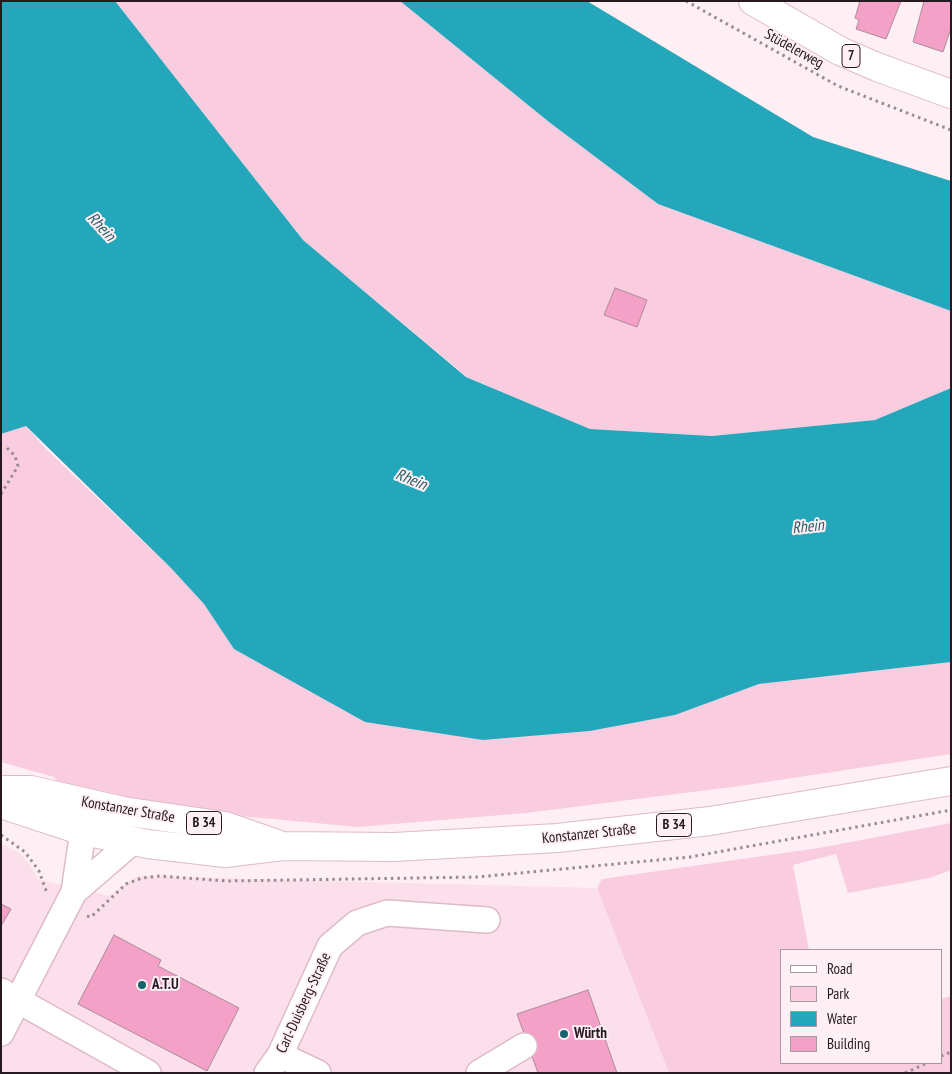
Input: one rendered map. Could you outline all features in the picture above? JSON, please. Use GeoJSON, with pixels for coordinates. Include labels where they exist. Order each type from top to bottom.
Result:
{"type":"FeatureCollection","features":[{"type":"Feature","properties":{"kind":"main road","name":"7"},"geometry":{"type":"LineString","coordinates":[[755,3],[840,51],[877,68],[951,94]]}},
{"type":"Feature","properties":{"kind":"main road","name":"Konstanzer Straße"},"geometry":{"type":"LineString","coordinates":[[1,804],[83,831],[132,842],[225,853],[283,846],[394,847],[557,838],[710,821],[951,781]]}},
{"type":"Feature","properties":{"kind":"main road","name":"Konstanzer Straße"},"geometry":{"type":"LineString","coordinates":[[1,790],[31,790],[123,811],[225,826],[283,846]]}},
{"type":"Feature","properties":{"kind":"street"},"geometry":{"type":"LineString","coordinates":[[74,892],[83,831],[123,811]]}},
{"type":"Feature","properties":{"kind":"street"},"geometry":{"type":"LineString","coordinates":[[1,1033],[10,996],[74,892],[132,842]]}},
{"type":"Feature","properties":{"kind":"street","name":"Carl-Duisberg-Straße"},"geometry":{"type":"LineString","coordinates":[[273,1064],[330,946],[357,923],[387,913],[487,920]]}},
{"type":"Feature","properties":{"kind":"street"},"geometry":{"type":"LineString","coordinates":[[10,996],[148,1073]]}},
{"type":"Feature","properties":{"kind":"street"},"geometry":{"type":"LineString","coordinates":[[479,1073],[524,1046]]}},
{"type":"Feature","properties":{"kind":"street"},"geometry":{"type":"LineString","coordinates":[[273,1064],[318,1073]]}},
{"type":"Feature","properties":{"kind":"path","name":"Stüdelerweg"},"geometry":{"type":"LineString","coordinates":[[686,1],[838,86],[951,130]]}},
{"type":"Feature","properties":{"kind":"path"},"geometry":{"type":"LineString","coordinates":[[1,494],[18,466],[15,456],[6,448]]}},
{"type":"Feature","properties":{"kind":"path"},"geometry":{"type":"LineString","coordinates":[[905,1073],[925,1064]]}},
{"type":"Feature","properties":{"kind":"shaded area"},"geometry":{"type":"Polygon","coordinates":[[[1,844],[20,853],[31,866],[38,879],[109,896],[137,876],[597,888],[669,1073],[1,1073],[1,844]]]}},
{"type":"Feature","properties":{"kind":"green space"},"geometry":{"type":"Polygon","coordinates":[[[115,1],[400,1],[549,122],[658,204],[951,311],[951,388],[875,420],[712,436],[590,429],[467,377],[303,240],[115,1]]]}},
{"type":"Feature","properties":{"kind":"green space"},"geometry":{"type":"Polygon","coordinates":[[[26,426],[46,449],[171,568],[204,604],[234,649],[291,679],[483,740],[590,731],[675,715],[759,684],[951,662],[951,754],[740,786],[526,813],[358,827],[198,812],[118,801],[58,782],[54,777],[1,762],[1,434],[26,426]]]}},
{"type":"Feature","properties":{"kind":"green space"},"geometry":{"type":"Polygon","coordinates":[[[951,823],[951,870],[930,878],[848,893],[836,854],[793,865],[809,949],[780,949],[780,1064],[942,1064],[942,999],[951,996],[951,1073],[669,1073],[597,888],[602,879],[819,848],[951,823]]]}},
{"type":"Feature","properties":{"kind":"water","name":"Rhein"},"geometry":{"type":"Polygon","coordinates":[[[1,1],[115,1],[303,240],[466,377],[590,429],[712,436],[875,420],[951,388],[951,662],[759,684],[675,715],[590,731],[483,740],[365,722],[234,649],[204,604],[171,568],[26,426],[1,434],[1,1]]]}},
{"type":"Feature","properties":{"kind":"water"},"geometry":{"type":"Polygon","coordinates":[[[400,1],[587,1],[813,137],[951,181],[951,311],[658,204],[549,122],[400,1]]]}},
{"type":"Feature","properties":{"kind":"building"},"geometry":{"type":"Polygon","coordinates":[[[860,1],[901,1],[886,39],[856,29],[859,20],[855,18],[860,1]]]}},
{"type":"Feature","properties":{"kind":"building"},"geometry":{"type":"Polygon","coordinates":[[[924,1],[951,1],[951,28],[943,52],[913,42],[924,1]]]}},
{"type":"Feature","properties":{"kind":"building"},"geometry":{"type":"Polygon","coordinates":[[[615,288],[647,300],[637,327],[604,315],[615,288]]]}},
{"type":"Feature","properties":{"kind":"building"},"geometry":{"type":"Polygon","coordinates":[[[1,904],[11,909],[1,926],[1,904]]]}},
{"type":"Feature","properties":{"kind":"building","name":"A.T.U"},"geometry":{"type":"Polygon","coordinates":[[[114,935],[161,960],[158,966],[239,1008],[207,1071],[78,1004],[114,935]]]}},
{"type":"Feature","properties":{"kind":"building","name":"Würth"},"geometry":{"type":"Polygon","coordinates":[[[588,990],[617,1073],[538,1073],[517,1014],[588,990]]]}},
{"type":"Feature","properties":{"kind":"place","name":"A.T.U"},"geometry":{"type":"Point","coordinates":[142,985]}},
{"type":"Feature","properties":{"kind":"place","name":"Würth"},"geometry":{"type":"Point","coordinates":[564,1034]}}]}
